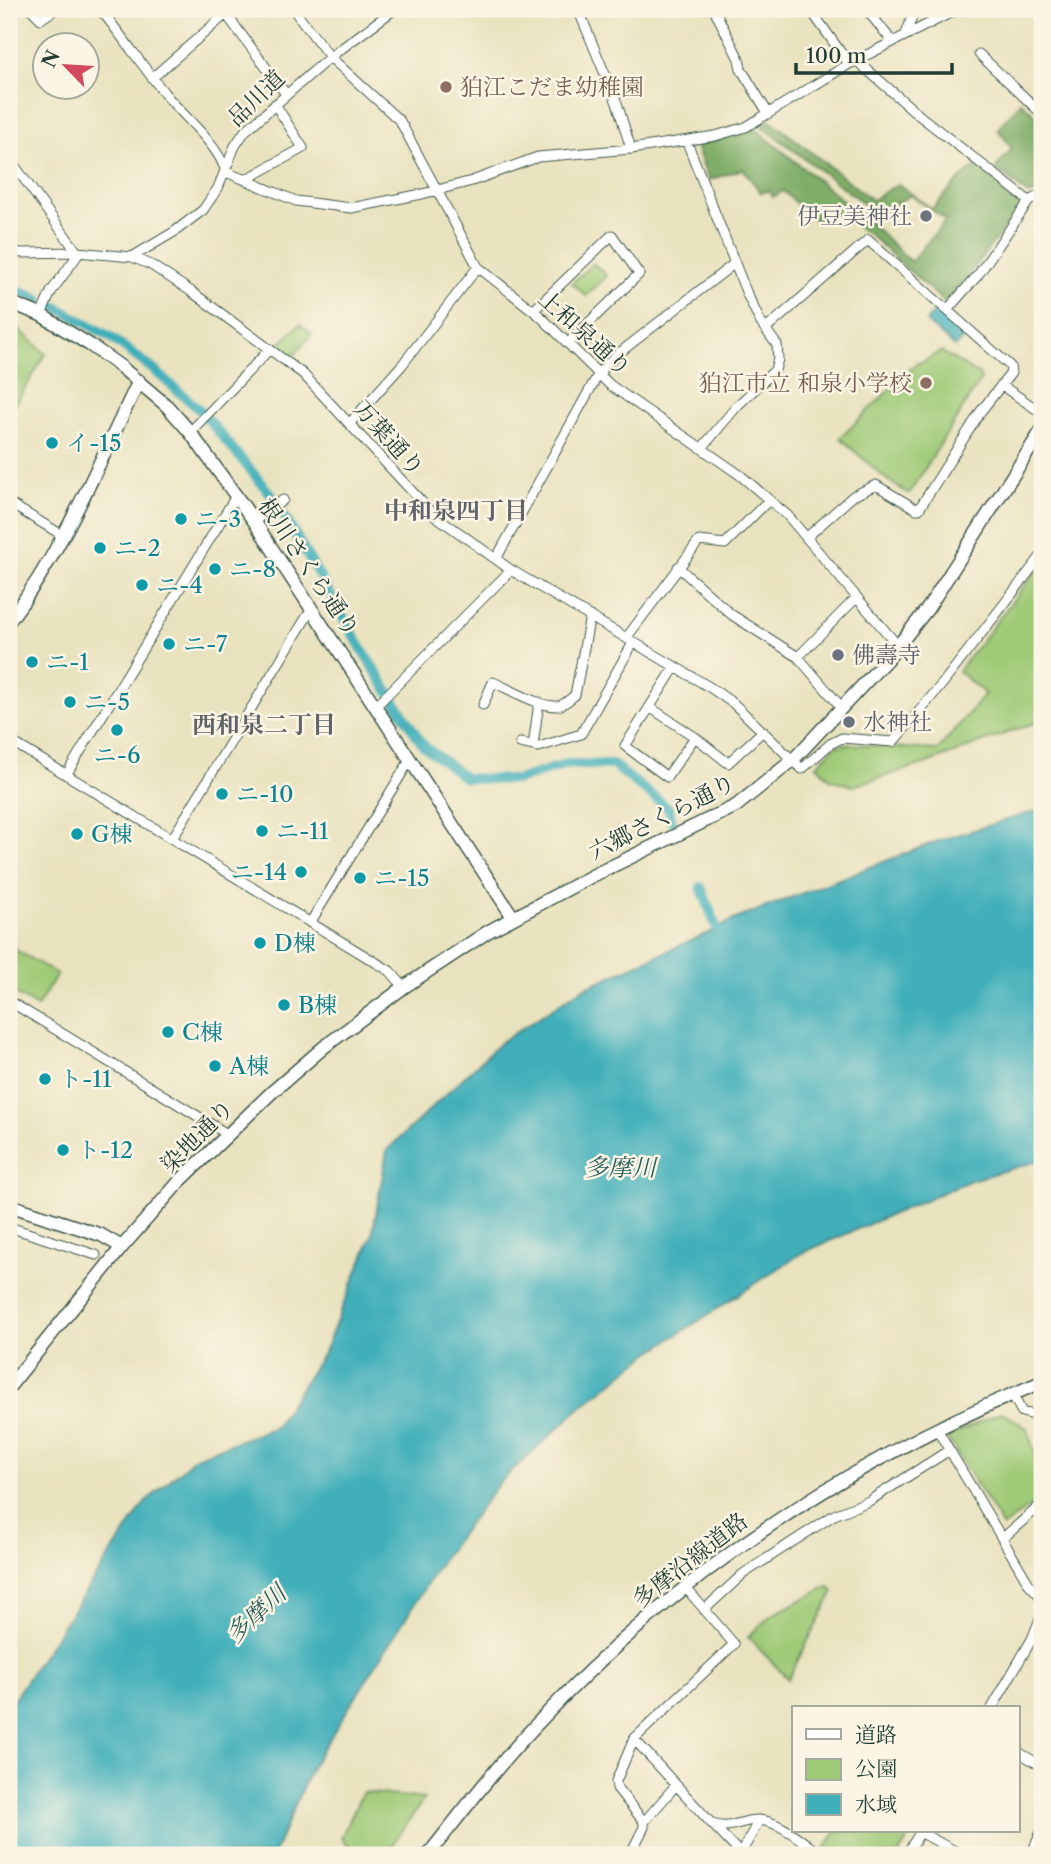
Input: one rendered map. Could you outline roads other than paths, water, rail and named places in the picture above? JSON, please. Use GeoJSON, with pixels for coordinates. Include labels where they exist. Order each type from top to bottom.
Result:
{"type":"FeatureCollection","features":[{"type":"Feature","properties":{"kind":"street"},"geometry":{"type":"LineString","coordinates":[[31,9],[41,19],[56,9]]}},
{"type":"Feature","properties":{"kind":"street"},"geometry":{"type":"LineString","coordinates":[[100,9],[152,78],[220,156],[226,172],[296,201],[351,208],[472,181],[538,157],[687,142],[746,127],[852,62],[958,9]]}},
{"type":"Feature","properties":{"kind":"street","name":"上和泉通り"},"geometry":{"type":"LineString","coordinates":[[293,9],[330,57],[400,121],[478,267],[534,310],[610,384],[702,448],[769,500],[807,537],[898,646]]}},
{"type":"Feature","properties":{"kind":"street","name":"品川道"},"geometry":{"type":"LineString","coordinates":[[132,257],[174,232],[203,210],[218,188],[234,146],[245,131],[330,57],[395,9]]}},
{"type":"Feature","properties":{"kind":"street"},"geometry":{"type":"LineString","coordinates":[[578,9],[617,103],[631,149]]}},
{"type":"Feature","properties":{"kind":"street"},"geometry":{"type":"LineString","coordinates":[[713,9],[739,59],[741,69],[768,113]]}},
{"type":"Feature","properties":{"kind":"street"},"geometry":{"type":"LineString","coordinates":[[810,9],[852,62],[1029,201]]}},
{"type":"Feature","properties":{"kind":"street"},"geometry":{"type":"LineString","coordinates":[[866,9],[892,41]]}},
{"type":"Feature","properties":{"kind":"street"},"geometry":{"type":"LineString","coordinates":[[906,34],[915,9]]}},
{"type":"Feature","properties":{"kind":"street"},"geometry":{"type":"LineString","coordinates":[[152,78],[226,14],[286,94]]}},
{"type":"Feature","properties":{"kind":"street"},"geometry":{"type":"LineString","coordinates":[[979,54],[1042,114]]}},
{"type":"Feature","properties":{"kind":"street"},"geometry":{"type":"LineString","coordinates":[[245,180],[303,148],[275,104]]}},
{"type":"Feature","properties":{"kind":"street"},"geometry":{"type":"LineString","coordinates":[[687,142],[752,303],[777,345],[778,359],[775,370],[737,406],[702,448]]}},
{"type":"Feature","properties":{"kind":"street"},"geometry":{"type":"LineString","coordinates":[[9,159],[77,252],[77,256],[51,292],[41,315]]}},
{"type":"Feature","properties":{"kind":"street"},"geometry":{"type":"LineString","coordinates":[[947,310],[978,275],[1029,201],[1042,196]]}},
{"type":"Feature","properties":{"kind":"street"},"geometry":{"type":"LineString","coordinates":[[534,310],[612,235],[639,274],[569,342]]}},
{"type":"Feature","properties":{"kind":"street"},"geometry":{"type":"LineString","coordinates":[[766,329],[868,240],[1010,366],[1010,373],[936,479],[919,509],[876,485],[853,496],[807,537]]}},
{"type":"Feature","properties":{"kind":"street"},"geometry":{"type":"LineString","coordinates":[[9,250],[21,253],[77,252],[132,257]]}},
{"type":"Feature","properties":{"kind":"street","name":"万葉通り"},"geometry":{"type":"LineString","coordinates":[[132,257],[151,265],[192,292],[303,374],[433,514],[511,570],[734,704],[793,761]]}},
{"type":"Feature","properties":{"kind":"street"},"geometry":{"type":"LineString","coordinates":[[496,559],[599,373],[614,357],[735,262]]}},
{"type":"Feature","properties":{"kind":"street"},"geometry":{"type":"LineString","coordinates":[[350,423],[402,365],[478,267]]}},
{"type":"Feature","properties":{"kind":"street","name":"根川さくら通り"},"geometry":{"type":"LineString","coordinates":[[9,302],[41,315],[90,345],[167,406],[190,432],[380,702],[410,760],[513,917]]}},
{"type":"Feature","properties":{"kind":"street"},"geometry":{"type":"LineString","coordinates":[[190,432],[271,349]]}},
{"type":"Feature","properties":{"kind":"street"},"geometry":{"type":"LineString","coordinates":[[9,621],[62,535],[139,382]]}},
{"type":"Feature","properties":{"kind":"street"},"geometry":{"type":"LineString","coordinates":[[1001,384],[1042,413]]}},
{"type":"Feature","properties":{"kind":"street","name":"六郷さくら通り"},"geometry":{"type":"LineString","coordinates":[[404,987],[513,917],[736,806],[793,761],[898,646],[942,589],[1042,430]]}},
{"type":"Feature","properties":{"kind":"street"},"geometry":{"type":"LineString","coordinates":[[66,775],[236,496]]}},
{"type":"Feature","properties":{"kind":"street"},"geometry":{"type":"LineString","coordinates":[[254,521],[283,499]]}},
{"type":"Feature","properties":{"kind":"street"},"geometry":{"type":"LineString","coordinates":[[520,743],[539,747],[581,734],[630,640],[678,567],[699,541],[725,544],[769,500]]}},
{"type":"Feature","properties":{"kind":"street"},"geometry":{"type":"LineString","coordinates":[[9,503],[62,535]]}},
{"type":"Feature","properties":{"kind":"street"},"geometry":{"type":"LineString","coordinates":[[793,761],[802,769],[830,744],[842,738],[893,742],[943,683],[1042,555]]}},
{"type":"Feature","properties":{"kind":"street"},"geometry":{"type":"LineString","coordinates":[[678,567],[732,615],[798,657],[842,708]]}},
{"type":"Feature","properties":{"kind":"street"},"geometry":{"type":"LineString","coordinates":[[380,702],[511,570]]}},
{"type":"Feature","properties":{"kind":"street"},"geometry":{"type":"LineString","coordinates":[[798,657],[857,597]]}},
{"type":"Feature","properties":{"kind":"street"},"geometry":{"type":"LineString","coordinates":[[172,839],[312,608]]}},
{"type":"Feature","properties":{"kind":"street"},"geometry":{"type":"LineString","coordinates":[[483,705],[493,682],[539,702],[561,705],[575,695],[590,616]]}},
{"type":"Feature","properties":{"kind":"street"},"geometry":{"type":"LineString","coordinates":[[675,667],[625,746],[667,777],[695,737]]}},
{"type":"Feature","properties":{"kind":"street"},"geometry":{"type":"LineString","coordinates":[[533,746],[539,702]]}},
{"type":"Feature","properties":{"kind":"street"},"geometry":{"type":"LineString","coordinates":[[651,708],[695,737],[728,764],[763,731]]}},
{"type":"Feature","properties":{"kind":"street"},"geometry":{"type":"LineString","coordinates":[[9,740],[390,971],[404,987]]}},
{"type":"Feature","properties":{"kind":"street"},"geometry":{"type":"LineString","coordinates":[[310,923],[410,760]]}},
{"type":"Feature","properties":{"kind":"street","name":"染地通り"},"geometry":{"type":"LineString","coordinates":[[10,1383],[179,1182],[272,1092],[324,1047],[404,987]]}},
{"type":"Feature","properties":{"kind":"street"},"geometry":{"type":"LineString","coordinates":[[9,1001],[227,1134]]}},
{"type":"Feature","properties":{"kind":"street"},"geometry":{"type":"LineString","coordinates":[[9,1205],[101,1235],[122,1247]]}},
{"type":"Feature","properties":{"kind":"street"},"geometry":{"type":"LineString","coordinates":[[9,1227],[96,1255]]}},
{"type":"Feature","properties":{"kind":"street","name":"多摩沿線道路"},"geometry":{"type":"LineString","coordinates":[[428,1855],[537,1724],[614,1648],[685,1588],[741,1545],[873,1460],[1042,1382]]}},
{"type":"Feature","properties":{"kind":"street"},"geometry":{"type":"LineString","coordinates":[[1012,1394],[1023,1412],[1034,1415],[1042,1412]]}},
{"type":"Feature","properties":{"kind":"street"},"geometry":{"type":"LineString","coordinates":[[937,1429],[1029,1584],[1042,1598]]}},
{"type":"Feature","properties":{"kind":"street"},"geometry":{"type":"LineString","coordinates":[[704,1610],[743,1574],[834,1515],[869,1501],[948,1451]]}},
{"type":"Feature","properties":{"kind":"street"},"geometry":{"type":"LineString","coordinates":[[1003,1538],[1042,1504]]}},
{"type":"Feature","properties":{"kind":"street"},"geometry":{"type":"LineString","coordinates":[[644,1822],[617,1788],[616,1781],[634,1739],[734,1644],[685,1588]]}},
{"type":"Feature","properties":{"kind":"street"},"geometry":{"type":"LineString","coordinates":[[993,1706],[1032,1639],[1042,1614]]}},
{"type":"Feature","properties":{"kind":"street"},"geometry":{"type":"LineString","coordinates":[[634,1739],[741,1854],[760,1820]]}},
{"type":"Feature","properties":{"kind":"street"},"geometry":{"type":"LineString","coordinates":[[1020,1753],[1042,1766]]}},
{"type":"Feature","properties":{"kind":"street"},"geometry":{"type":"LineString","coordinates":[[630,1855],[644,1822],[676,1785]]}},
{"type":"Feature","properties":{"kind":"street"},"geometry":{"type":"LineString","coordinates":[[711,1822],[726,1827],[760,1820],[780,1826],[821,1855]]}},
{"type":"Feature","properties":{"kind":"street"},"geometry":{"type":"LineString","coordinates":[[1031,1855],[1042,1830]]}},
{"type":"Feature","properties":{"kind":"street"},"geometry":{"type":"LineString","coordinates":[[906,1855],[919,1832]]}},
{"type":"Feature","properties":{"kind":"street"},"geometry":{"type":"LineString","coordinates":[[922,1832],[962,1855]]}},
{"type":"Feature","properties":{"kind":"water"},"geometry":{"type":"Polygon","coordinates":[[[936,310],[965,336],[955,347],[926,322],[936,310]]]}},
{"type":"Feature","properties":{"kind":"water","name":"多摩川"},"geometry":{"type":"Polygon","coordinates":[[[1042,809],[1042,1160],[971,1180],[802,1253],[645,1356],[581,1407],[499,1483],[446,1554],[312,1766],[273,1855],[9,1855],[9,1706],[145,1503],[195,1457],[275,1427],[324,1352],[372,1236],[387,1150],[501,1042],[582,989],[733,920],[935,842],[1042,809]]]}},
{"type":"Feature","properties":{"kind":"waterway"},"geometry":{"type":"LineString","coordinates":[[9,287],[39,299]]}},
{"type":"Feature","properties":{"kind":"waterway"},"geometry":{"type":"LineString","coordinates":[[55,306],[109,336],[201,411],[273,497],[367,658],[423,745],[465,778],[517,780],[567,764],[613,765],[669,809],[672,822]]}},
{"type":"Feature","properties":{"kind":"waterway"},"geometry":{"type":"LineString","coordinates":[[701,887],[717,929]]}},
{"type":"Feature","properties":{"kind":"place","name":"狛江こだま幼稚園"},"geometry":{"type":"Point","coordinates":[446,87]}},
{"type":"Feature","properties":{"kind":"place","name":"伊豆美神社"},"geometry":{"type":"Point","coordinates":[926,216]}},
{"type":"Feature","properties":{"kind":"place","name":"狛江市立 和泉小学校"},"geometry":{"type":"Point","coordinates":[926,383]}},
{"type":"Feature","properties":{"kind":"place","name":"イ-15"},"geometry":{"type":"Point","coordinates":[52,443]}},
{"type":"Feature","properties":{"kind":"place","name":"ニ-3"},"geometry":{"type":"Point","coordinates":[181,519]}},
{"type":"Feature","properties":{"kind":"place","name":"ニ-2"},"geometry":{"type":"Point","coordinates":[100,548]}},
{"type":"Feature","properties":{"kind":"place","name":"ニ-8"},"geometry":{"type":"Point","coordinates":[215,569]}},
{"type":"Feature","properties":{"kind":"place","name":"ニ-4"},"geometry":{"type":"Point","coordinates":[142,585]}},
{"type":"Feature","properties":{"kind":"place","name":"ニ-7"},"geometry":{"type":"Point","coordinates":[169,644]}},
{"type":"Feature","properties":{"kind":"place","name":"佛壽寺"},"geometry":{"type":"Point","coordinates":[838,655]}},
{"type":"Feature","properties":{"kind":"place","name":"ニ-1"},"geometry":{"type":"Point","coordinates":[32,662]}},
{"type":"Feature","properties":{"kind":"place","name":"ニ-5"},"geometry":{"type":"Point","coordinates":[70,702]}},
{"type":"Feature","properties":{"kind":"place","name":"水神社"},"geometry":{"type":"Point","coordinates":[849,722]}},
{"type":"Feature","properties":{"kind":"place","name":"ニ-6"},"geometry":{"type":"Point","coordinates":[117,730]}},
{"type":"Feature","properties":{"kind":"place","name":"ニ-10"},"geometry":{"type":"Point","coordinates":[222,794]}},
{"type":"Feature","properties":{"kind":"place","name":"ニ-11"},"geometry":{"type":"Point","coordinates":[262,831]}},
{"type":"Feature","properties":{"kind":"place","name":"G棟"},"geometry":{"type":"Point","coordinates":[77,834]}},
{"type":"Feature","properties":{"kind":"place","name":"ニ-14"},"geometry":{"type":"Point","coordinates":[301,872]}},
{"type":"Feature","properties":{"kind":"place","name":"ニ-15"},"geometry":{"type":"Point","coordinates":[360,878]}},
{"type":"Feature","properties":{"kind":"place","name":"D棟"},"geometry":{"type":"Point","coordinates":[260,943]}},
{"type":"Feature","properties":{"kind":"place","name":"B棟"},"geometry":{"type":"Point","coordinates":[284,1005]}},
{"type":"Feature","properties":{"kind":"place","name":"C棟"},"geometry":{"type":"Point","coordinates":[168,1032]}},
{"type":"Feature","properties":{"kind":"place","name":"A棟"},"geometry":{"type":"Point","coordinates":[215,1066]}},
{"type":"Feature","properties":{"kind":"place","name":"ト-11"},"geometry":{"type":"Point","coordinates":[45,1079]}},
{"type":"Feature","properties":{"kind":"place","name":"ト-12"},"geometry":{"type":"Point","coordinates":[63,1150]}},
{"type":"Feature","properties":{"kind":"district","name":"中和泉四丁目"},"geometry":{"type":"Point","coordinates":[456,511]}},
{"type":"Feature","properties":{"kind":"district","name":"西和泉二丁目"},"geometry":{"type":"Point","coordinates":[264,725]}}]}
